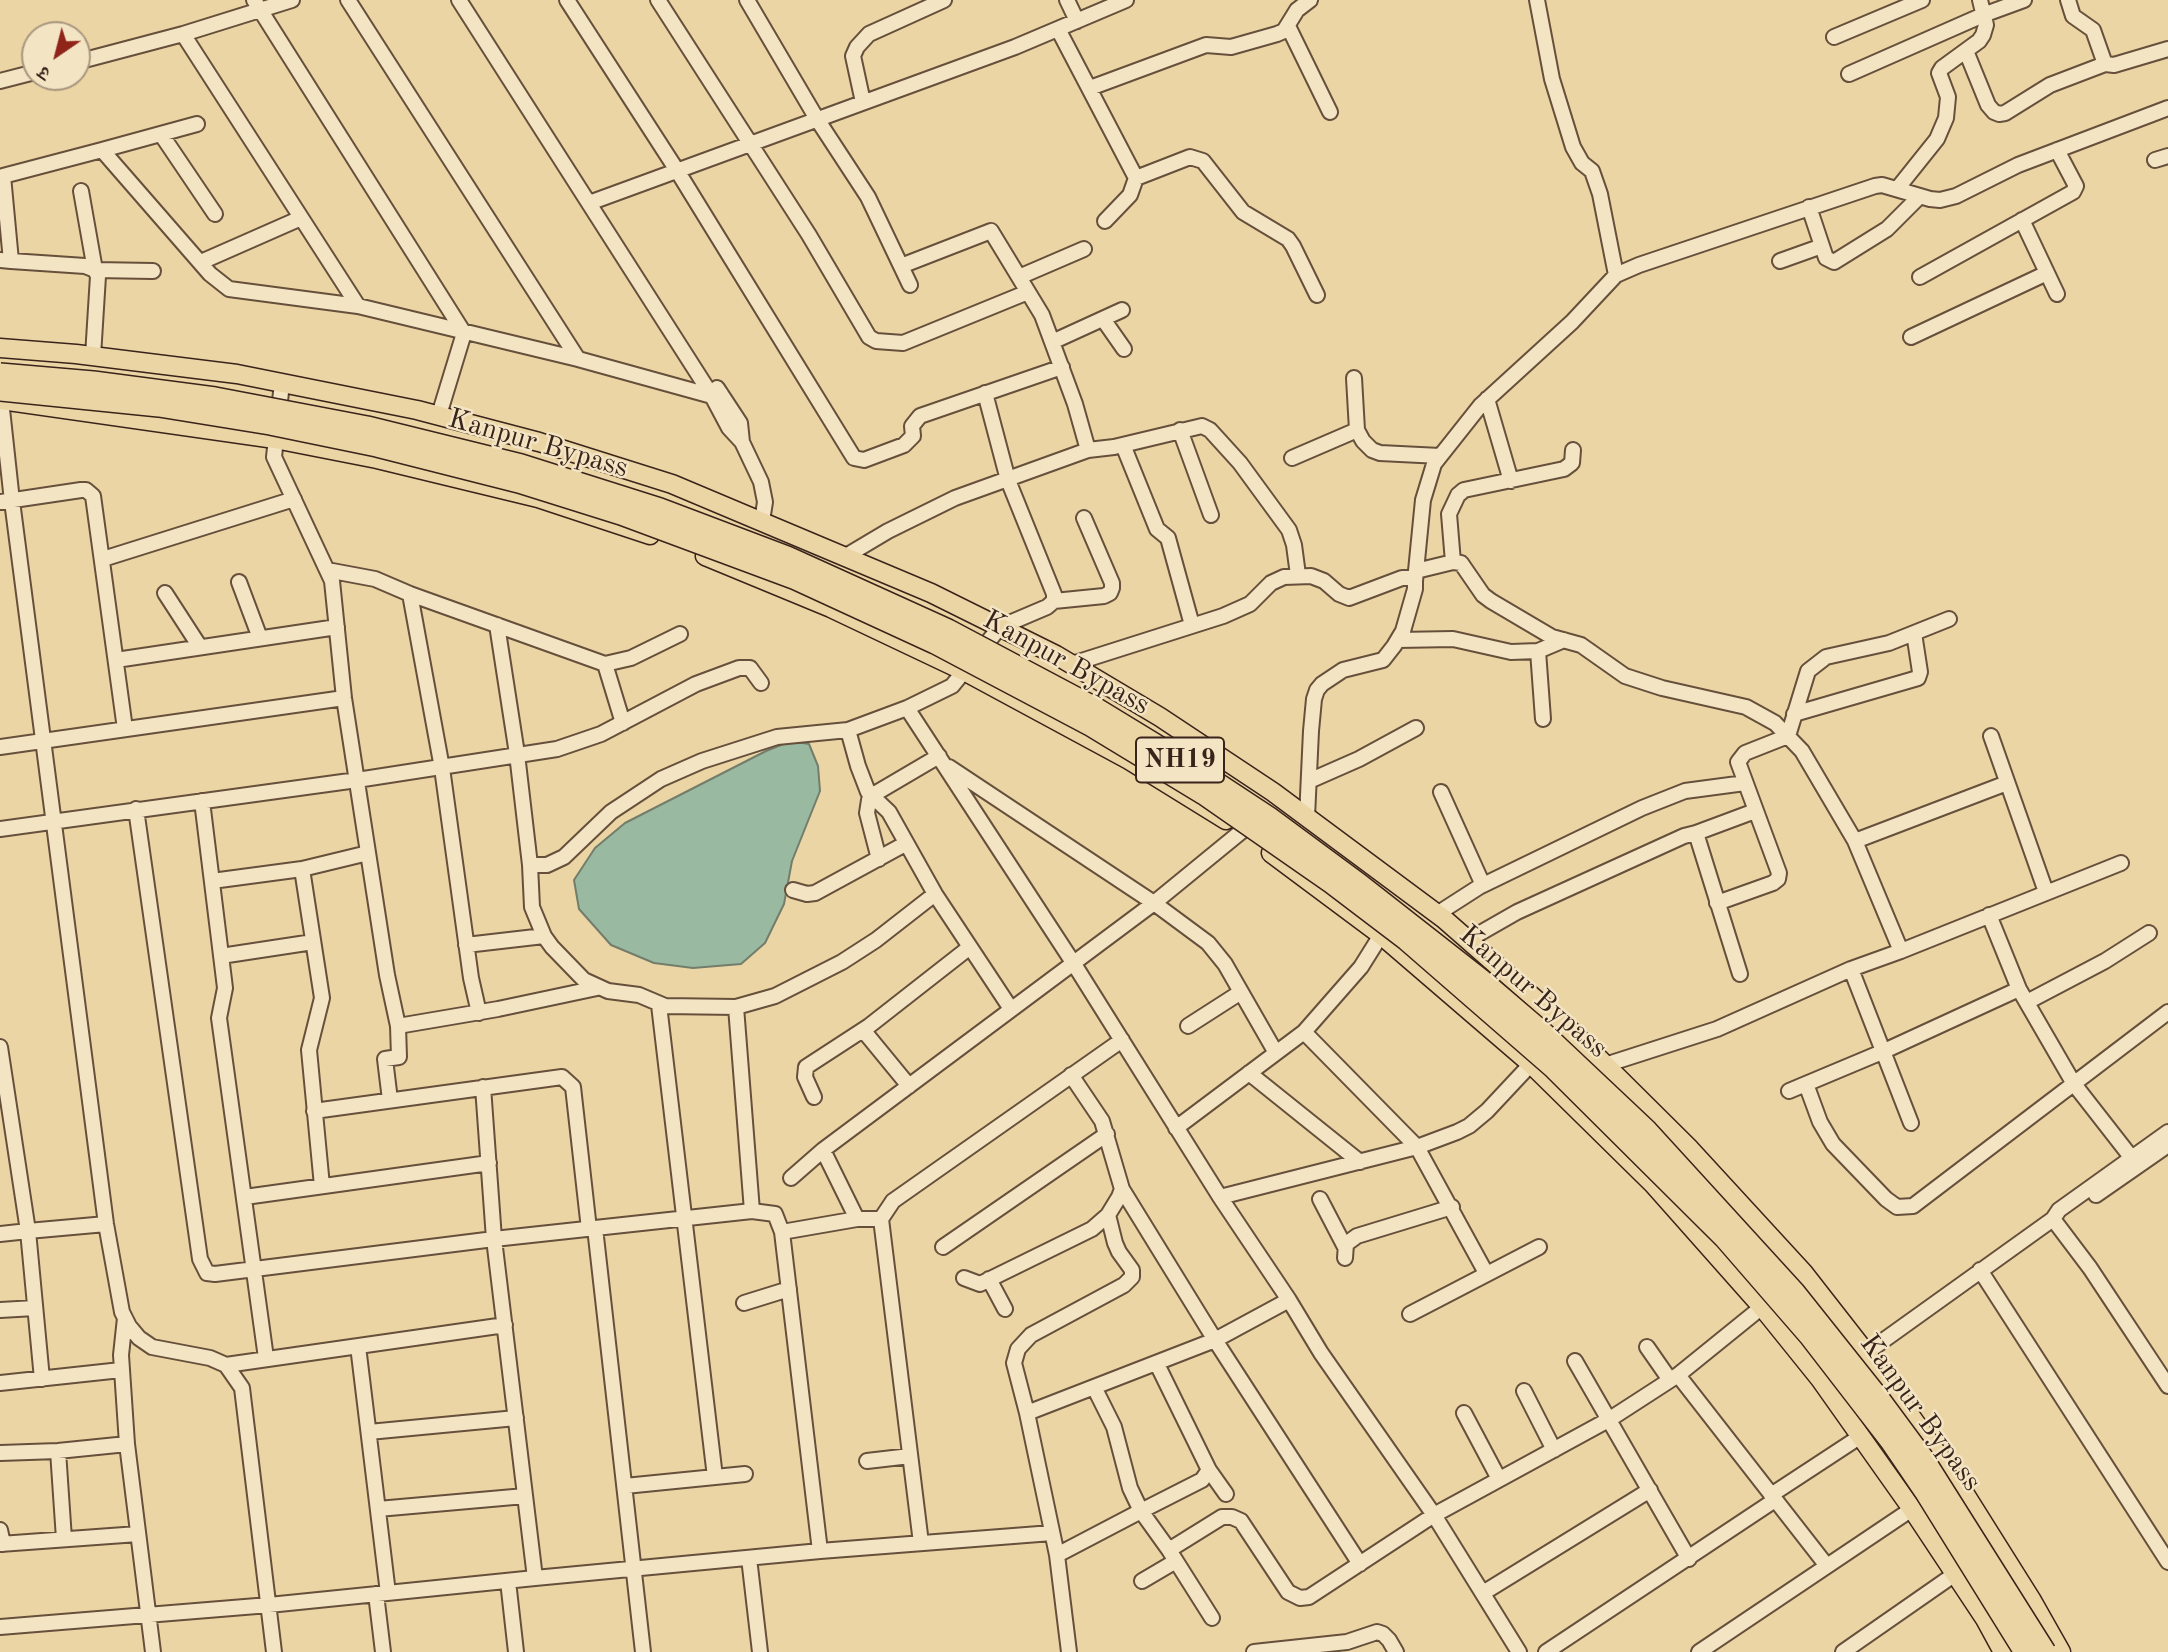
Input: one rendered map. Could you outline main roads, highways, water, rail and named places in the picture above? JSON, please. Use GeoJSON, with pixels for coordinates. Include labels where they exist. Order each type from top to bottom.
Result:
{"type":"FeatureCollection","features":[{"type":"Feature","properties":{"kind":"highway","name":"Kanpur Bypass"},"geometry":{"type":"LineString","coordinates":[[0,374],[93,382],[215,398],[341,421],[521,465],[660,509],[786,557],[948,630],[1074,696],[1195,769],[1309,847],[1480,979],[1542,1032],[1647,1131],[1794,1292],[1876,1395],[1924,1460],[2045,1652]]}},
{"type":"Feature","properties":{"kind":"highway","name":"Kanpur Bypass"},"geometry":{"type":"LineString","coordinates":[[0,397],[159,406],[337,438],[519,482],[621,514],[796,579],[935,643],[1092,726],[1204,794],[1332,883],[1438,966],[1553,1068],[1726,1238],[1810,1336],[1891,1441],[1946,1523],[2025,1652]]}},
{"type":"Feature","properties":{"kind":"main road"},"geometry":{"type":"LineString","coordinates":[[0,348],[93,356],[237,374],[282,383],[439,415],[539,442],[672,484],[931,593],[1072,664],[1160,717],[1273,792],[1437,914],[1566,1026],[1690,1149],[1803,1272],[1867,1354],[1959,1486],[2062,1652]]}},
{"type":"Feature","properties":{"kind":"main road"},"geometry":{"type":"LineString","coordinates":[[0,397],[275,439],[377,459],[538,498],[675,543],[831,608],[966,672],[1129,760],[1242,831],[1381,935],[1531,1064],[1653,1184],[1762,1307],[1820,1379],[1912,1508],[1985,1619],[2003,1652]]}}]}
